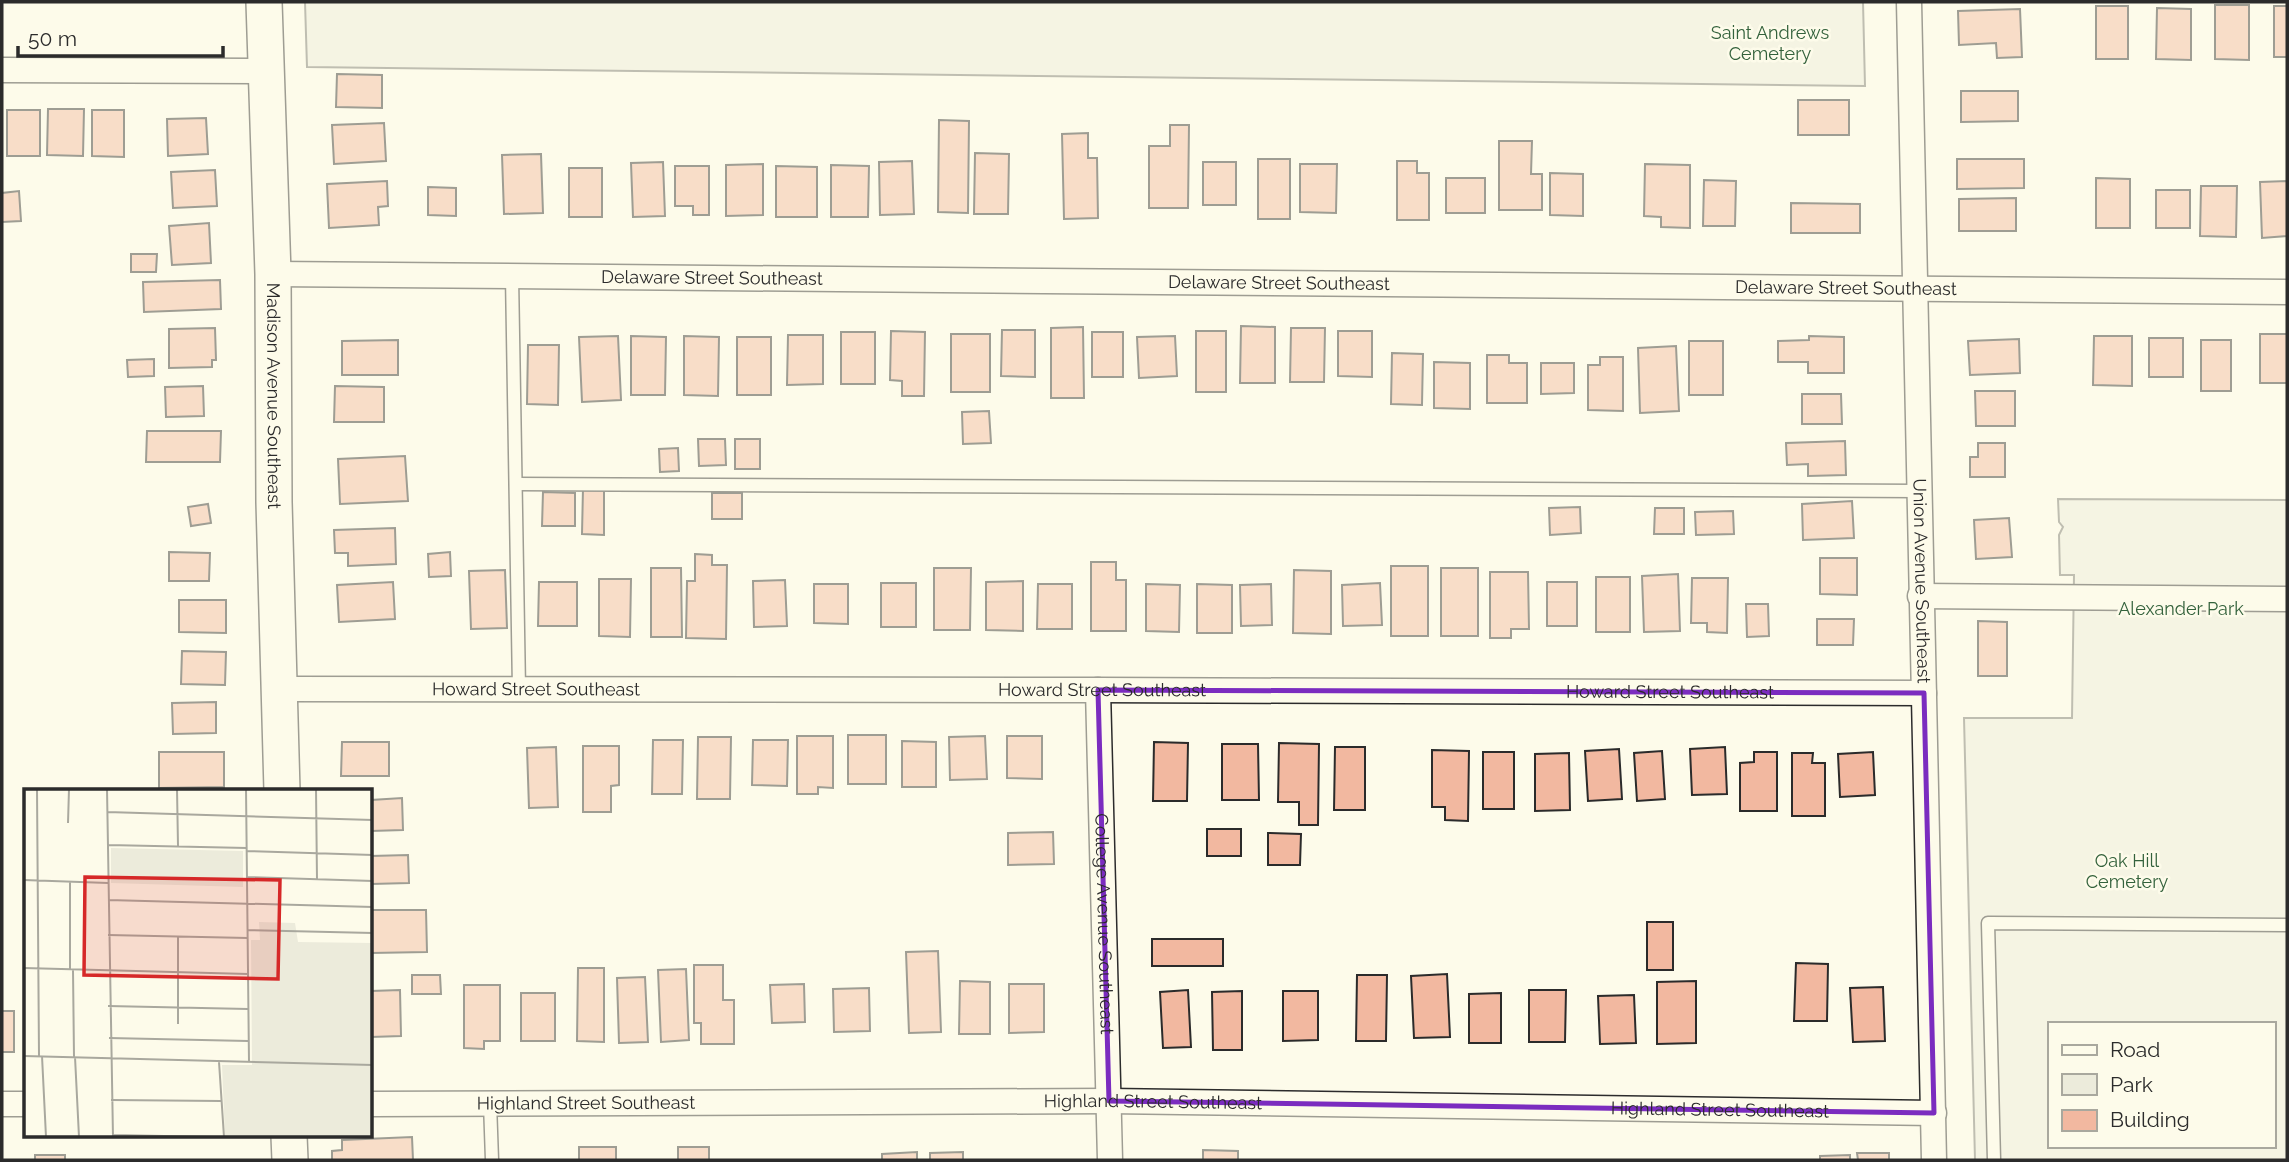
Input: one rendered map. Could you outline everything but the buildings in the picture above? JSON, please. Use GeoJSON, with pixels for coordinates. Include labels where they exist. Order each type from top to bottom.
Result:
{"type":"FeatureCollection","features":[{"type":"Feature","properties":{"kind":"street","name":"Madison Avenue Southeast"},"geometry":{"type":"LineString","coordinates":[[264,2],[273,274],[274,502],[282,789]]}},
{"type":"Feature","properties":{"kind":"street","name":"Union Avenue Southeast"},"geometry":{"type":"LineString","coordinates":[[1909,2],[1934,1160]]}},
{"type":"Feature","properties":{"kind":"street"},"geometry":{"type":"LineString","coordinates":[[2,70],[266,71]]}},
{"type":"Feature","properties":{"kind":"street","name":"Delaware Street Southeast"},"geometry":{"type":"LineString","coordinates":[[273,274],[2287,292]]}},
{"type":"Feature","properties":{"kind":"street"},"geometry":{"type":"LineString","coordinates":[[1920,596],[2287,599]]}},
{"type":"Feature","properties":{"kind":"street","name":"Howard Street Southeast"},"geometry":{"type":"LineString","coordinates":[[280,689],[1924,693]]}},
{"type":"Feature","properties":{"kind":"street","name":"College Avenue Southeast"},"geometry":{"type":"LineString","coordinates":[[1098,690],[1110,1160]]}},
{"type":"Feature","properties":{"kind":"street","name":"Highland Street Southeast"},"geometry":{"type":"LineString","coordinates":[[373,1104],[1109,1101],[1934,1113]]}},
{"type":"Feature","properties":{"kind":"street"},"geometry":{"type":"LineString","coordinates":[[2,1104],[24,1104]]}},
{"type":"Feature","properties":{"kind":"street"},"geometry":{"type":"LineString","coordinates":[[289,1138],[290,1160]]}},
{"type":"Feature","properties":{"kind":"lane"},"geometry":{"type":"LineString","coordinates":[[512,276],[519,689]]}},
{"type":"Feature","properties":{"kind":"lane"},"geometry":{"type":"LineString","coordinates":[[516,484],[1919,491]]}},
{"type":"Feature","properties":{"kind":"lane"},"geometry":{"type":"LineString","coordinates":[[1994,1160],[1988,923],[2287,925]]}},
{"type":"Feature","properties":{"kind":"lane"},"geometry":{"type":"LineString","coordinates":[[490,1103],[492,1160]]}},
{"type":"Feature","properties":{"kind":"highlighted area"},"geometry":{"type":"Polygon","coordinates":[[[1098,690],[1924,693],[1934,1113],[1109,1101],[1098,690]]]}},
{"type":"Feature","properties":{"kind":"green space","name":"Saint Andrews Cemetery"},"geometry":{"type":"Polygon","coordinates":[[[305,2],[1863,2],[1865,86],[307,67],[305,2]]]}},
{"type":"Feature","properties":{"kind":"green space","name":"Oak Hill Cemetery"},"geometry":{"type":"Polygon","coordinates":[[[2058,499],[2287,500],[2287,1160],[1975,1160],[1964,718],[2072,718],[2074,575],[2060,575],[2059,535],[2063,527],[2059,522],[2058,499]]]}},
{"type":"Feature","properties":{"kind":"park label","name":"Alexander Park"},"geometry":{"type":"Point","coordinates":[2181,609]}}]}
